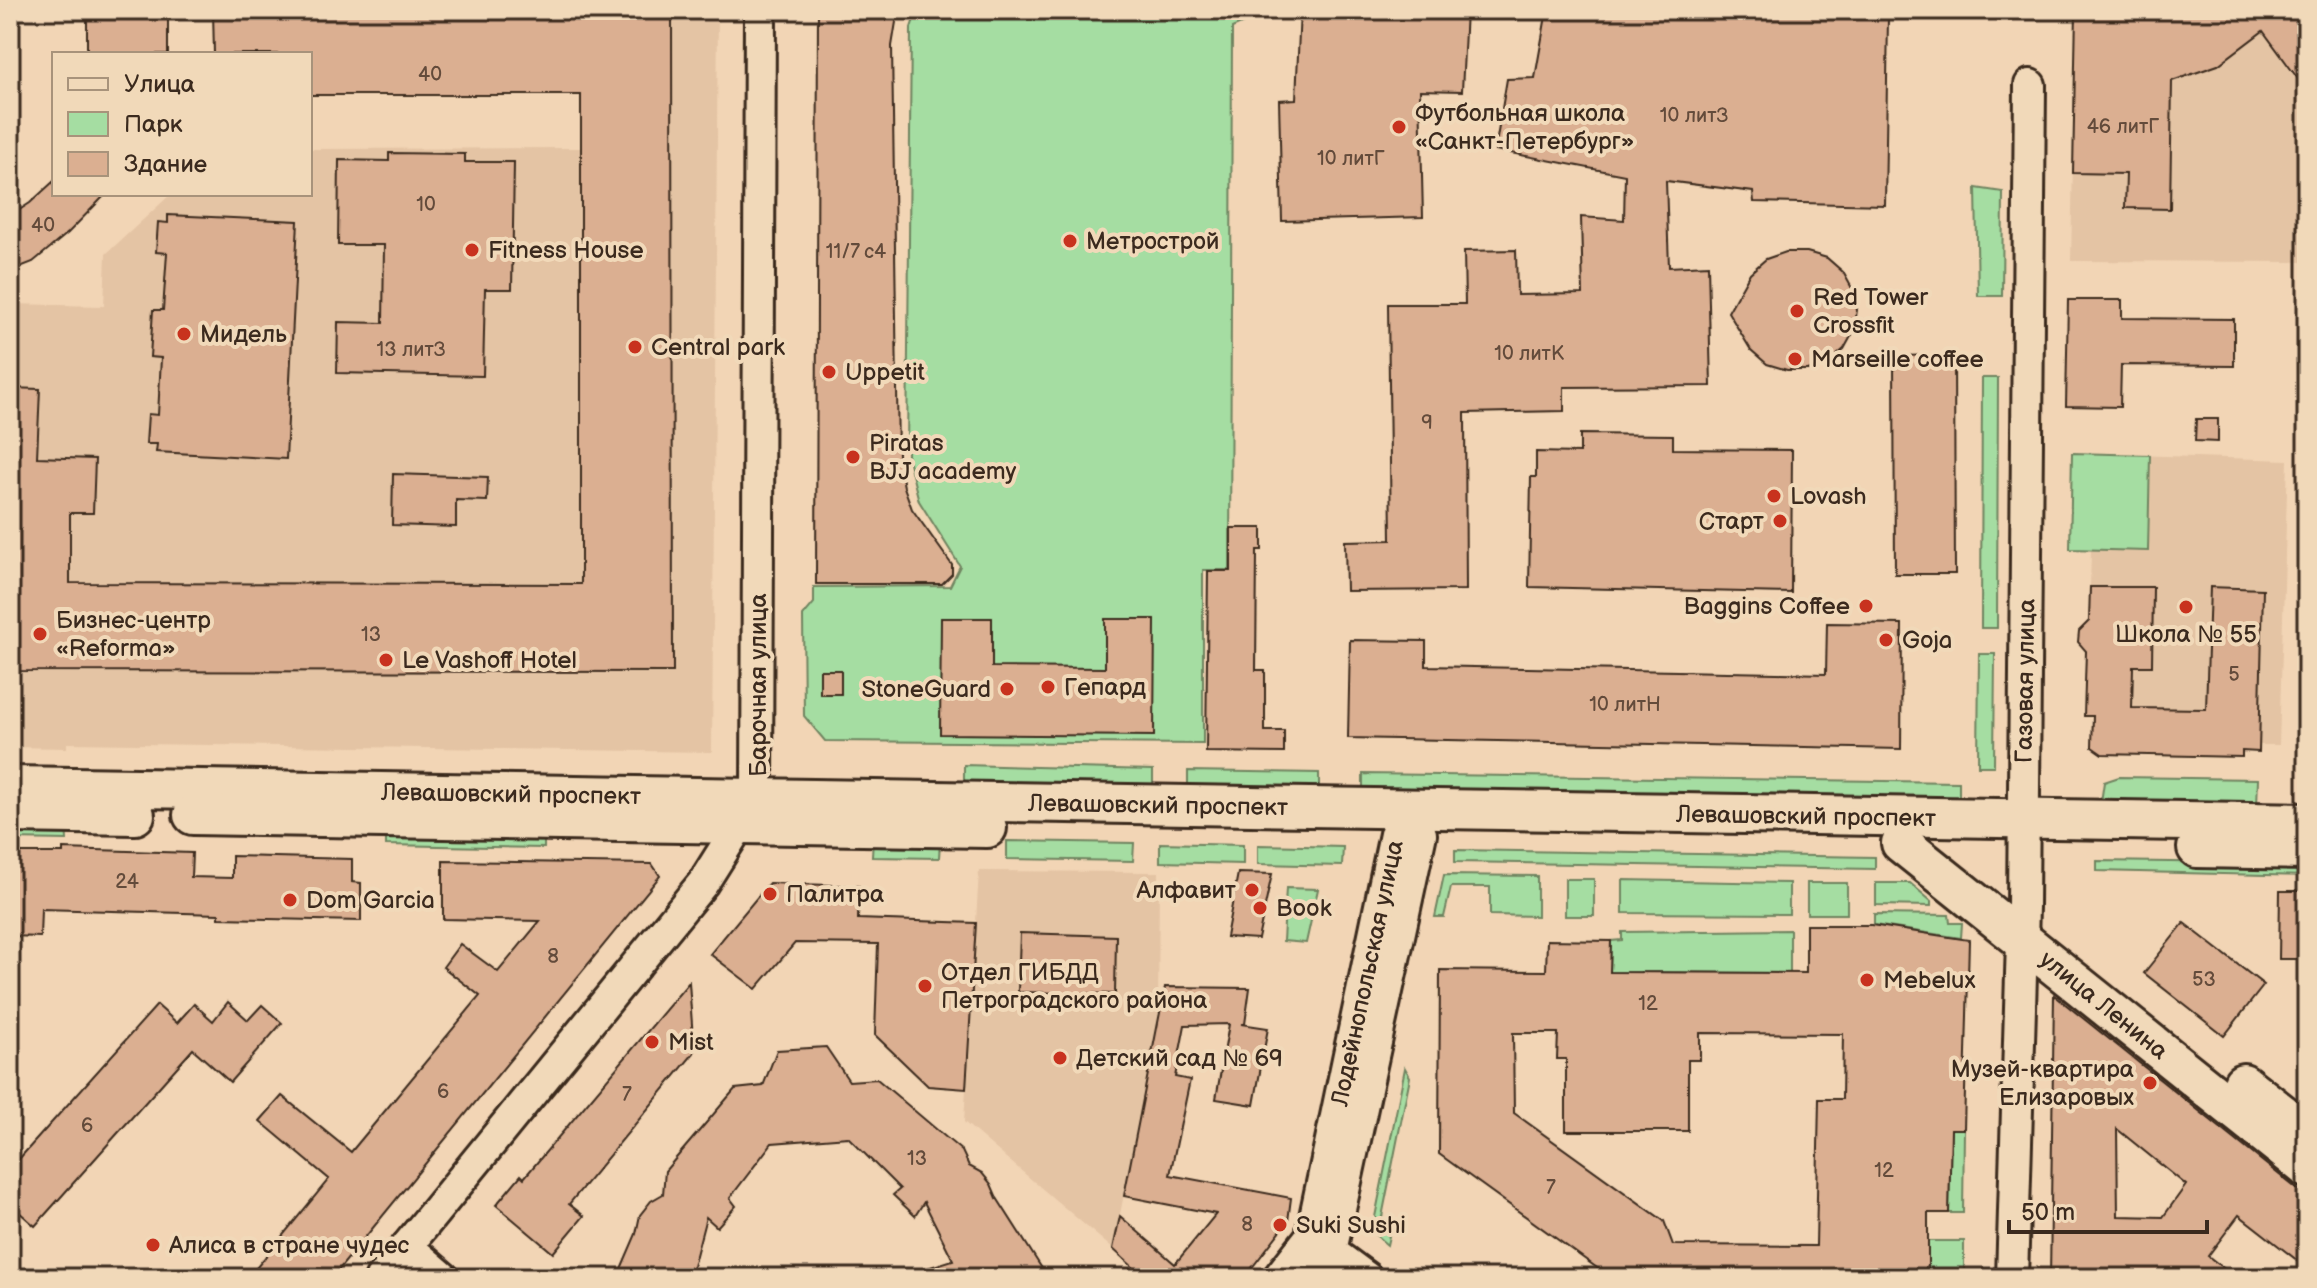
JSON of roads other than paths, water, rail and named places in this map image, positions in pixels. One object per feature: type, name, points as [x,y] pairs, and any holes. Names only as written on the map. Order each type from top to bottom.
[{"type":"street","name":"Барочная улица","points":[[749,811],[760,10]]},
{"type":"street","name":"Газовая улица","points":[[2012,1278],[2022,923],[2030,85]]},
{"type":"street","name":"Левашовский проспект","points":[[10,786],[749,811],[1409,826],[2023,832],[2307,850]]},
{"type":"street","name":"Левашовский проспект","points":[[10,813],[749,811]]},
{"type":"street","points":[[381,1278],[703,883],[749,811]]},
{"type":"street","name":"Левашовский проспект","points":[[1941,843],[2023,832],[2307,823]]},
{"type":"street","name":"Лодейнопольская улица","points":[[1310,1278],[1321,1244],[1409,826]]},
{"type":"street","name":"улица Ленина","points":[[1904,830],[1941,843],[2022,923],[2307,1168]]},
{"type":"street","name":"улица Ленина","points":[[1904,830],[2022,923],[2307,1133]]},
{"type":"street","points":[[1321,1244],[1367,1278]]},
{"type":"street","name":"Лодейнопольская улица","points":[[1278,1278],[1321,1244]]},
{"type":"street","points":[[407,1246],[444,1278]]},
{"type":"place","name":"Футбольная школа «Санкт-Петербург»","points":[[1399,127]]},
{"type":"place","name":"Метрострой","points":[[1070,241]]},
{"type":"place","name":"Fitness House","points":[[472,250]]},
{"type":"place","name":"Red Tower Crossfit","points":[[1797,311]]},
{"type":"place","name":"Мидель","points":[[184,334]]},
{"type":"place","name":"Central park","points":[[635,347]]},
{"type":"place","name":"Marseille coffee","points":[[1795,359]]},
{"type":"place","name":"Uppetit","points":[[829,372]]},
{"type":"place","name":"Piratas BJJ academy","points":[[853,457]]},
{"type":"place","name":"Lovash","points":[[1774,496]]},
{"type":"place","name":"Старт","points":[[1780,521]]},
{"type":"place","name":"Baggins Coffee","points":[[1866,606]]},
{"type":"place","name":"Школа № 55","points":[[2186,607]]},
{"type":"place","name":"Бизнес-центр «Reforma»","points":[[40,634]]},
{"type":"place","name":"Goja","points":[[1886,640]]},
{"type":"place","name":"Le Vashoff Hotel","points":[[386,660]]},
{"type":"place","name":"Гепард","points":[[1048,687]]},
{"type":"place","name":"StoneGuard","points":[[1007,689]]},
{"type":"place","name":"Алфавит","points":[[1252,890]]},
{"type":"place","name":"Палитра","points":[[770,894]]},
{"type":"place","name":"Dom Garcia","points":[[290,900]]},
{"type":"place","name":"Book","points":[[1260,908]]},
{"type":"place","name":"Mebelux","points":[[1867,980]]},
{"type":"place","name":"Отдел ГИБДД Петроградского района","points":[[925,986]]},
{"type":"place","name":"Mist","points":[[652,1042]]},
{"type":"place","name":"Детский сад № 69","points":[[1060,1058]]},
{"type":"place","name":"Музей-квартира Елизаровых","points":[[2150,1083]]},
{"type":"place","name":"Suki Sushi","points":[[1280,1225]]},
{"type":"place","name":"Алиса в стране чудес","points":[[153,1245]]}]
